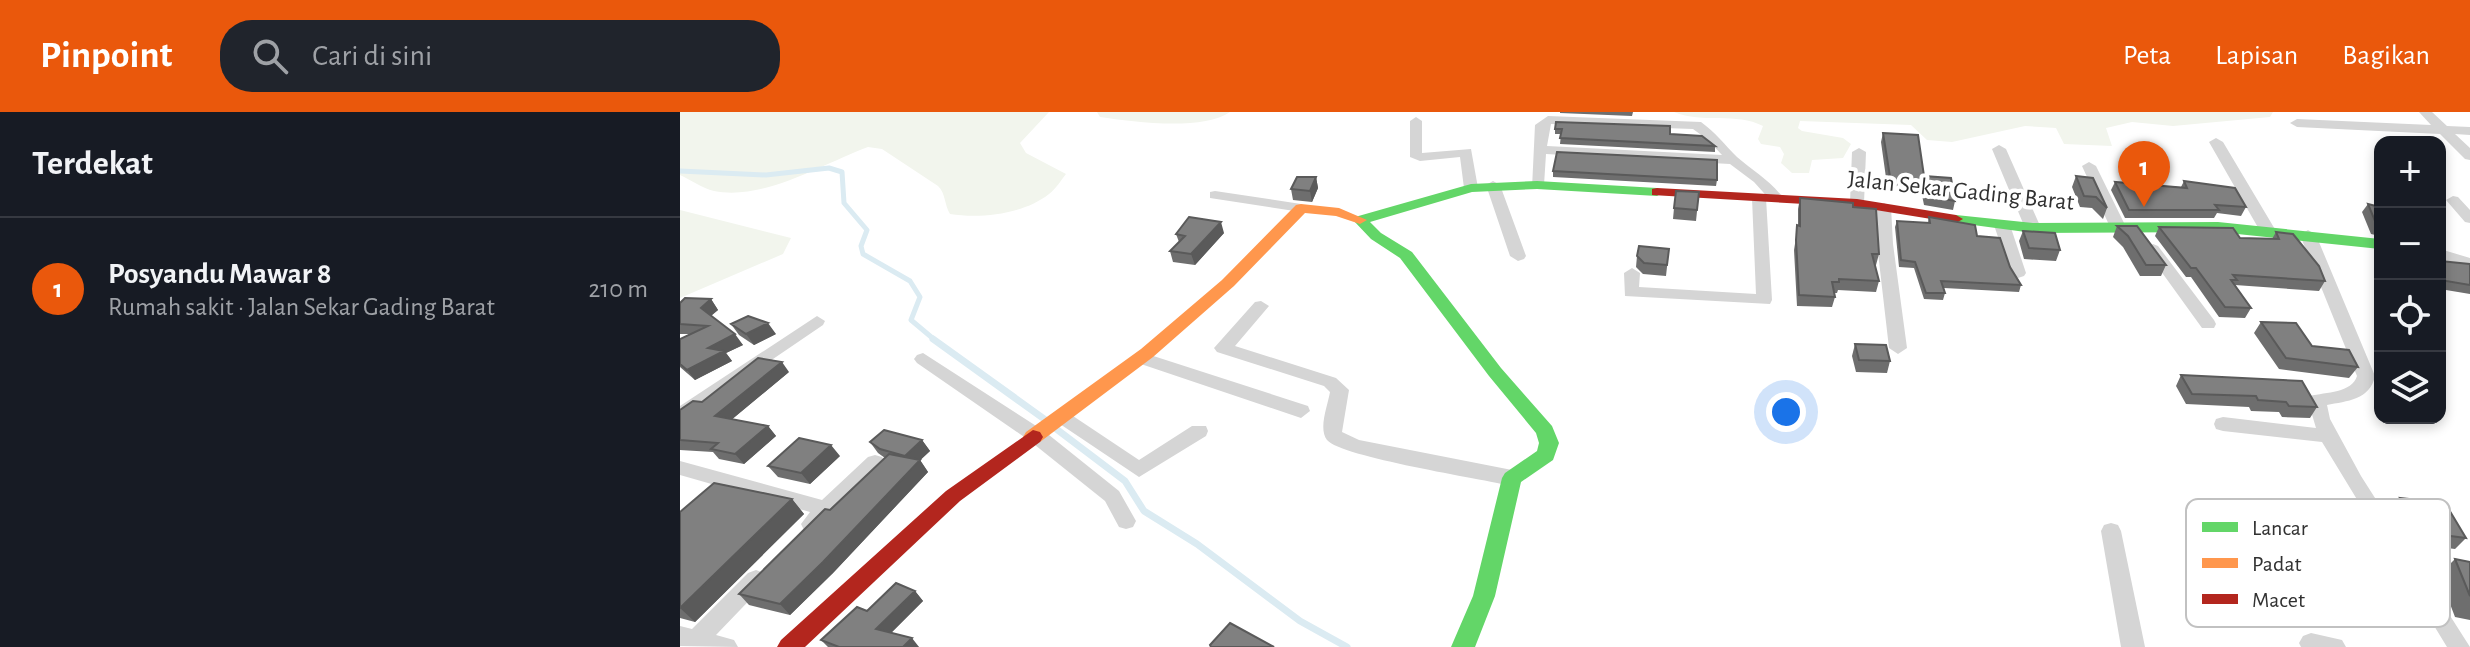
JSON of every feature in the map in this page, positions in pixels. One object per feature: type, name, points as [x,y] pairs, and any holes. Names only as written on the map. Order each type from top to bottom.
[{"type":"street","points":[[2425,112],[2470,156]]},
{"type":"street","points":[[1537,185],[1542,125],[1548,120],[1691,123],[1713,137],[1733,160],[1759,179],[1768,198],[1764,300],[1631,292],[1632,273]]},
{"type":"street","points":[[1416,121],[1416,155],[1466,152],[1471,188]]},
{"type":"street","points":[[2297,123],[2470,131]]},
{"type":"street","points":[[2216,142],[2268,231]]},
{"type":"street","points":[[1999,149],[2033,228]]},
{"type":"street","points":[[1540,150],[1733,160]]},
{"type":"street","points":[[1857,203],[1859,152]]},
{"type":"street","points":[[2089,166],[2118,227]]},
{"type":"street","points":[[1493,185],[1518,256]]},
{"type":"street","name":"Jalan Sekar Gading Barat","points":[[1360,220],[1471,188],[1537,185],[1857,203],[2033,228],[2268,231],[2374,243]]},
{"type":"street","points":[[1215,195],[1339,212],[1360,220],[1365,227],[1406,255],[1495,372],[1545,431],[1549,443],[1546,455],[1512,478],[1484,596],[1463,647]]},
{"type":"street","points":[[2453,200],[2470,219]]},
{"type":"street","points":[[1884,207],[1885,244],[1898,348]]},
{"type":"street","points":[[789,647],[953,496],[1141,358],[1228,283],[1301,208]]},
{"type":"street","points":[[2002,225],[2018,273]]},
{"type":"street","points":[[2137,227],[2208,324]]},
{"type":"street","points":[[2308,235],[2366,376],[2361,390],[2317,401],[2318,415],[2367,499]]},
{"type":"street","points":[[2446,256],[2470,263]]},
{"type":"street","points":[[1261,306],[1223,348],[1330,382],[1340,390],[1332,431],[1335,437],[1355,446],[1512,478]]},
{"type":"street","points":[[680,415],[817,321]]},
{"type":"street","points":[[1141,358],[1301,411]]},
{"type":"street","points":[[923,359],[1037,436],[1112,496],[1126,521]]},
{"type":"street","points":[[1061,419],[1139,470],[1199,431]]},
{"type":"street","points":[[2223,424],[2328,436]]},
{"type":"street","points":[[794,542],[875,462]]},
{"type":"street","points":[[680,468],[826,509]]},
{"type":"street","points":[[2111,531],[2133,647]]},
{"type":"street","points":[[688,638],[772,563]]},
{"type":"street","points":[[2447,627],[2459,647]]},
{"type":"street","points":[[688,638],[726,647]]},
{"type":"shaded area","points":[[680,112],[1049,112],[1020,143],[1026,153],[1066,174],[1052,192],[1039,201],[1015,210],[975,216],[950,214],[938,186],[882,149],[868,147],[773,186],[733,193],[714,191],[680,175]]},
{"type":"shaded area","points":[[1097,112],[1230,112],[1203,122],[1168,124],[1100,117]]},
{"type":"shaded area","points":[[1674,112],[2273,112],[2270,117],[2173,126],[2132,122],[2106,128],[2112,146],[2064,144],[2056,128],[2025,126],[1952,142],[1927,140],[1911,125],[1800,121],[1798,128],[1802,131],[1843,138],[1851,144],[1843,158],[1812,160],[1809,173],[1792,173],[1781,163],[1784,154],[1780,147],[1761,144],[1758,139],[1763,126],[1742,120]]},
{"type":"shaded area","points":[[680,210],[791,238],[783,254],[680,298]]},
{"type":"building","points":[[1556,122],[1670,126],[1670,134],[1702,136],[1715,146],[1560,138],[1562,129],[1555,129]]},
{"type":"building","points":[[1883,133],[1918,135],[1924,176],[1951,178],[1955,201],[1927,196],[1925,186],[1891,183]]},
{"type":"building","points":[[1557,152],[1717,160],[1717,180],[1553,171]]},
{"type":"building","points":[[2076,176],[2093,178],[2107,208],[2096,197],[2084,196]]},
{"type":"building","points":[[1297,177],[1316,177],[1310,191],[1291,189]]},
{"type":"building","points":[[2184,181],[2235,188],[2246,207],[2215,205],[2219,210],[2129,210],[2115,182],[2187,188]]},
{"type":"building","points":[[1676,191],[1699,192],[1697,210],[1674,208]]},
{"type":"building","points":[[1800,198],[1853,203],[1853,207],[1876,209],[1879,254],[1872,254],[1879,281],[1839,279],[1839,282],[1832,282],[1835,297],[1799,295],[1796,240],[1797,225],[1800,226]]},
{"type":"building","points":[[1189,217],[1221,222],[1191,254],[1170,251],[1185,236],[1176,234]]},
{"type":"building","points":[[1929,217],[1975,225],[1977,236],[2000,238],[2010,267],[2021,285],[1941,281],[1945,293],[1926,293],[1915,262],[1901,260],[1897,221],[1930,223]]},
{"type":"building","points":[[2117,226],[2137,226],[2166,265],[2146,265],[2128,236]]},
{"type":"building","points":[[2159,227],[2233,228],[2240,238],[2279,239],[2276,232],[2293,234],[2319,266],[2325,281],[2233,275],[2237,280],[2231,280],[2251,308],[2225,307],[2196,268],[2191,268]]},
{"type":"building","points":[[2023,231],[2055,233],[2060,250],[2029,248]]},
{"type":"building","points":[[1639,246],[1669,249],[1667,265],[1644,263],[1637,256]]},
{"type":"building","points":[[2446,262],[2470,264],[2470,285],[2446,281]]},
{"type":"building","points":[[685,298],[711,299],[701,308],[735,334],[708,348],[724,351],[687,370],[680,364],[680,339],[708,326],[680,324],[680,303]]},
{"type":"building","points":[[748,316],[768,323],[746,334],[731,324]]},
{"type":"building","points":[[2261,322],[2296,323],[2312,346],[2349,350],[2358,367],[2286,358]]},
{"type":"building","points":[[1855,344],[1886,345],[1890,361],[1859,360]]},
{"type":"building","points":[[758,358],[782,362],[715,416],[768,426],[735,454],[711,449],[718,443],[680,440],[680,410],[693,401],[702,402]]},
{"type":"building","points":[[2181,375],[2302,381],[2317,407],[2289,406],[2286,402],[2258,400],[2256,396],[2192,394]]},
{"type":"building","points":[[884,430],[922,440],[905,456],[880,449],[870,442]]},
{"type":"building","points":[[799,438],[831,445],[801,473],[768,466]]},
{"type":"building","points":[[889,454],[920,460],[780,604],[739,594],[825,509],[830,510]]},
{"type":"building","points":[[714,483],[792,499],[680,608],[680,512]]},
{"type":"building","points":[[2450,511],[2466,538],[2450,536]]},
{"type":"building","points":[[2455,559],[2470,562],[2470,596]]},
{"type":"building","points":[[896,583],[915,591],[876,629],[912,638],[903,647],[839,647],[821,640],[857,607],[867,611]]},
{"type":"building","points":[[1230,623],[1274,647],[1211,647]]},
{"type":"waterway","points":[[680,171],[766,175],[829,168],[842,172],[844,203],[867,230],[861,246],[863,254],[910,281],[920,297],[911,320],[936,341]]},
{"type":"waterway","points":[[933,339],[1047,421]]},
{"type":"waterway","points":[[1055,428],[1125,481],[1144,511],[1197,544],[1300,621],[1347,647]]},
{"type":"traffic: fast","points":[[1463,647],[1484,596],[1512,478],[1546,455],[1549,443],[1545,431],[1495,372],[1406,255],[1376,236],[1360,220],[1471,188],[1537,185],[1657,192]]},
{"type":"traffic: fast","points":[[1956,219],[2033,228],[2218,227],[2374,243]]},
{"type":"traffic: slow","points":[[1033,437],[1147,353],[1228,283],[1301,208],[1339,212],[1360,220]]},
{"type":"traffic: jam","points":[[1657,192],[1857,203],[1956,219]]},
{"type":"traffic: jam","points":[[789,647],[953,496],[1033,437]]},
{"type":"place","name":"Posyandu Mawar 8","points":[[2144,207]]}]
